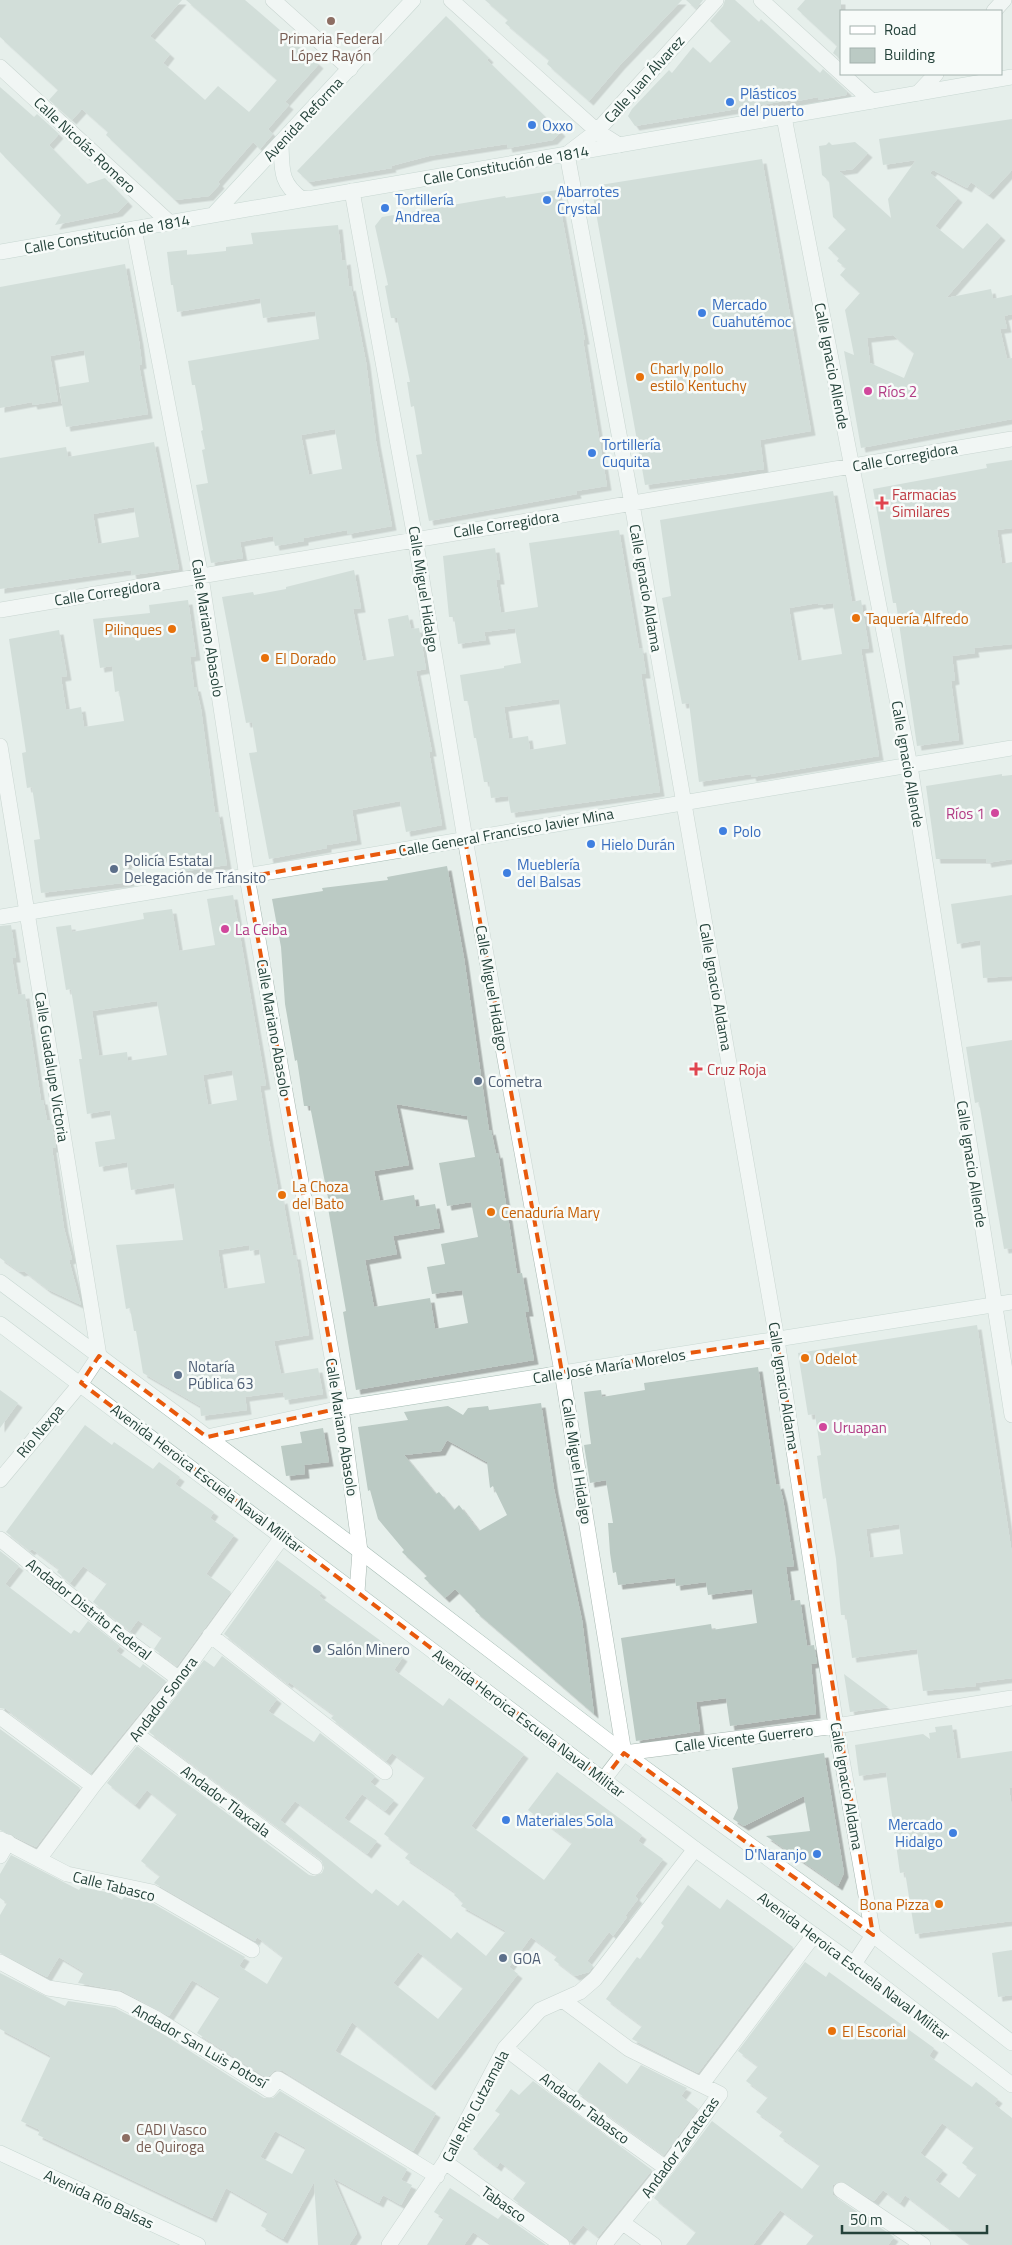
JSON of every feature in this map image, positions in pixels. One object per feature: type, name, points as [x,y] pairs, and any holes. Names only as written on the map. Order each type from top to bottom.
[{"type":"street","points":[[273,0],[350,69]]},
{"type":"street","name":"Avenida Reforma","points":[[214,216],[413,0]]},
{"type":"street","points":[[451,0],[597,130],[618,145]]},
{"type":"street","name":"Calle Juan Álvarez","points":[[567,154],[597,130],[716,0]]},
{"type":"street","points":[[761,0],[840,72]]},
{"type":"street","points":[[995,10],[1004,0]]},
{"type":"street","name":"Calle Nicolás Romero","points":[[0,67],[170,223]]},
{"type":"street","points":[[843,75],[872,101]]},
{"type":"street","points":[[918,93],[935,75]]},
{"type":"street","name":"Calle Constitución de 1814","points":[[0,252],[1012,77]]},
{"type":"street","name":"Calle Ignacio Allende","points":[[784,117],[910,766],[1012,1415]]},
{"type":"street","points":[[281,144],[284,180],[291,191],[302,199],[323,196]]},
{"type":"street","name":"Calle Ignacio Aldama","points":[[567,154],[632,504],[777,1340],[836,1726],[873,1935]]},
{"type":"street","name":"Calle Miguel Hidalgo","points":[[352,191],[415,538],[465,839],[562,1372],[624,1753]]},
{"type":"street","name":"Calle Mariano Abasolo","points":[[134,229],[201,578],[247,877],[341,1408],[360,1551],[357,1592]]},
{"type":"street","name":"Calle Corregidora","points":[[0,610],[201,578],[415,538],[632,504],[1012,439]]},
{"type":"street","name":"Calle Guadalupe Victoria","points":[[0,746],[100,1356]]},
{"type":"street","name":"Calle General Francisco Javier Mina","points":[[0,917],[1012,748]]},
{"type":"street","points":[[0,1282],[360,1551],[624,1753],[873,1935],[1012,2043]]},
{"type":"street","name":"Calle José María Morelos","points":[[207,1437],[341,1408],[1012,1302]]},
{"type":"street","name":"Avenida Heroica Escuela Naval Militar","points":[[0,1324],[81,1383],[695,1849],[854,1964],[1012,2085]]},
{"type":"street","points":[[81,1383],[100,1356]]},
{"type":"street","name":"Río Nexpa","points":[[0,1480],[81,1383]]},
{"type":"street","name":"Andador Sonora","points":[[39,1859],[93,1786],[179,1678],[283,1536]]},
{"type":"street","name":"Andador Distrito Federal","points":[[0,1539],[116,1632],[179,1678]]},
{"type":"street","points":[[210,1636],[386,1772]]},
{"type":"street","name":"Calle Vicente Guerrero","points":[[624,1753],[836,1726],[1012,1698]]},
{"type":"street","points":[[0,1717],[93,1786]]},
{"type":"street","name":"Andador Tlaxcala","points":[[136,1734],[315,1867]]},
{"type":"street","points":[[604,1779],[624,1753]]},
{"type":"street","points":[[0,1856],[4,1841]]},
{"type":"street","name":"Calle Tabasco","points":[[4,1841],[67,1874],[152,1892],[252,1950]]},
{"type":"street","name":"Calle Río Cutzamala","points":[[389,2245],[437,2176],[505,2048],[540,2010],[564,2001],[580,1992],[606,1966],[695,1849]]},
{"type":"street","name":"Andador Zacatecas","points":[[604,2245],[666,2168],[720,2094],[702,2084],[814,1935]]},
{"type":"street","points":[[854,1964],[873,1935]]},
{"type":"street","name":"Andador San Luis Potosí","points":[[0,1962],[48,1988],[118,1999],[157,2019],[269,2090],[278,2079],[437,2176]]},
{"type":"street","points":[[564,2001],[629,2049],[702,2084]]},
{"type":"street","name":"Andador Tabasco","points":[[505,2048],[599,2120],[666,2168]]},
{"type":"street","name":"Avenida Río Balsas","points":[[0,2153],[198,2245]]},
{"type":"street","name":"Tabasco","points":[[445,2162],[562,2245]]},
{"type":"street","points":[[841,2190],[922,2245]]},
{"type":"street","points":[[623,2223],[654,2245]]},
{"type":"highlighted area","points":[[465,839],[562,1372],[777,1340],[873,1935],[624,1753],[604,1779],[81,1383],[99,1356],[207,1437],[341,1408],[247,877]]},
{"type":"building","points":[[0,0],[182,0],[150,36],[170,54],[163,63],[205,100],[218,86],[249,112],[277,80],[186,0],[245,0],[319,64],[285,102],[289,105],[268,129],[273,134],[260,149],[253,142],[218,182],[220,184],[209,196],[175,200],[106,135],[108,132],[82,109],[72,120],[49,100],[58,90],[0,37]]},
{"type":"building","points":[[485,0],[682,0],[620,65],[589,101],[547,64],[549,60],[505,23],[508,20]]},
{"type":"building","points":[[686,0],[703,0],[696,9]]},
{"type":"building","points":[[725,0],[735,0],[759,22],[761,19],[820,73],[823,69],[847,91],[846,95],[818,100],[818,97],[792,102],[791,100],[635,126],[628,116],[632,109],[669,70],[672,73],[693,47],[710,63],[731,41],[710,21],[723,6]]},
{"type":"building","points":[[805,0],[841,0],[840,59],[833,53],[837,46],[797,9]]},
{"type":"building","points":[[446,16],[489,58],[487,60],[561,132],[553,140],[508,148],[507,144],[429,156],[391,166],[392,168],[309,182],[297,171]]},
{"type":"building","points":[[0,87],[34,117],[37,114],[59,134],[49,145],[87,184],[105,178],[128,202],[118,212],[55,225],[61,215],[0,152]]},
{"type":"building","points":[[1012,119],[1012,170],[989,195],[971,182],[967,188],[933,170],[930,173],[958,198],[935,226],[963,249],[987,223],[1001,236],[946,298],[991,289],[993,299],[1012,295],[1012,314],[1004,316],[1007,328],[1000,329],[1007,359],[1012,358],[1012,419],[861,448],[844,351],[854,355],[845,310],[860,293],[840,275],[846,268],[837,261],[839,258],[828,248],[846,229],[833,217],[829,181],[822,175],[819,146],[826,145],[829,142],[832,145],[855,142],[868,153],[853,169],[839,171],[891,218],[888,199],[916,160],[883,165],[879,139]],"holes":[[[893,335],[914,353],[904,378],[870,363],[867,338]]]},
{"type":"building","name":"Mercado Cuahutémoc","points":[[762,159],[811,431],[760,440],[764,469],[645,485],[593,196],[600,185]]},
{"type":"building","points":[[557,190],[585,340],[583,340],[607,486],[576,491],[577,494],[429,521],[416,455],[422,454],[414,406],[411,407],[407,382],[410,382],[397,318],[391,318],[385,286],[388,285],[375,226],[382,217],[505,196],[506,198]]},
{"type":"building","points":[[338,225],[342,261],[346,260],[349,287],[351,286],[366,362],[376,441],[392,526],[348,534],[347,530],[304,538],[304,541],[275,546],[273,536],[240,542],[243,558],[211,563],[196,485],[208,483],[202,450],[205,449],[201,431],[203,430],[195,385],[192,385],[188,361],[319,339],[315,311],[263,318],[260,298],[177,312],[167,252],[187,250],[187,255],[226,251],[226,247],[253,244],[251,233]],"holes":[[[335,429],[342,469],[309,475],[301,435]]]},
{"type":"building","points":[[125,264],[139,341],[142,364],[139,365],[148,414],[66,427],[59,387],[89,382],[84,350],[50,356],[58,401],[33,405],[32,402],[0,408],[0,287]]},
{"type":"building","points":[[154,442],[179,569],[132,575],[131,570],[0,589],[0,458],[66,447],[68,457]],"holes":[[[134,507],[139,537],[98,544],[93,514]]]},
{"type":"building","points":[[1012,460],[1012,528],[997,530],[1002,564],[1012,562],[1012,644],[974,648],[975,653],[952,656],[955,680],[951,681],[959,740],[917,746],[896,603],[893,603],[873,489],[987,468],[986,464]]},
{"type":"building","points":[[833,491],[852,602],[861,600],[869,648],[861,649],[879,756],[752,777],[751,774],[699,782],[689,703],[682,704],[662,598],[671,596],[660,520]],"holes":[[[818,603],[819,605],[833,603],[842,654],[798,661],[789,608]]]},
{"type":"building","points":[[619,530],[639,649],[642,648],[646,674],[641,674],[660,792],[511,813],[508,796],[491,798],[489,782],[484,782],[468,701],[464,701],[460,675],[504,668],[504,666],[521,663],[515,628],[484,632],[486,640],[458,644],[454,617],[449,617],[443,556],[495,548],[500,580],[496,580],[501,613],[538,607],[529,543]],"holes":[[[559,699],[566,744],[530,750],[528,736],[509,739],[504,707]]]},
{"type":"building","points":[[354,570],[361,608],[353,609],[363,661],[394,656],[388,619],[408,615],[411,629],[419,628],[426,669],[416,671],[432,752],[429,752],[442,825],[406,832],[400,801],[352,810],[357,840],[269,859],[249,753],[257,752],[252,722],[246,723],[222,597],[253,592],[254,595],[286,589],[286,587]]},
{"type":"building","points":[[188,600],[196,656],[190,657],[194,687],[196,687],[201,709],[215,813],[218,812],[227,865],[180,872],[177,855],[127,863],[130,882],[41,893],[34,840],[40,839],[32,787],[27,788],[22,753],[26,752],[9,639],[59,630],[67,676],[61,677],[66,710],[81,707],[84,727],[124,721],[119,691],[115,692],[112,666],[100,668],[93,619],[150,613],[149,605]]},
{"type":"building","points":[[1002,774],[1002,776],[1012,775],[1012,859],[987,863],[986,859],[936,859],[926,786]]},
{"type":"building","points":[[447,866],[464,958],[489,1131],[491,1130],[496,1154],[498,1153],[517,1274],[522,1273],[529,1312],[525,1312],[534,1360],[356,1390],[343,1312],[346,1311],[328,1208],[330,1208],[310,1106],[304,1106],[297,1060],[295,1061],[285,1004],[281,947],[272,899],[323,891],[322,888],[388,880],[387,877]],"holes":[[[396,1104],[467,1116],[475,1157],[439,1163],[447,1206],[471,1202],[478,1237],[441,1244],[445,1264],[427,1267],[432,1294],[462,1290],[468,1323],[435,1329],[430,1298],[374,1307],[365,1260],[397,1254],[393,1236],[440,1228],[435,1204],[416,1207],[414,1195],[380,1201],[374,1171],[409,1165]]]},
{"type":"building","points":[[233,895],[266,1085],[260,1086],[269,1141],[280,1200],[283,1199],[293,1255],[296,1255],[309,1335],[274,1341],[281,1374],[318,1368],[323,1394],[285,1400],[283,1392],[245,1397],[247,1410],[201,1416],[200,1406],[143,1373],[130,1308],[126,1309],[116,1245],[183,1240],[174,1183],[131,1190],[127,1162],[99,1167],[95,1142],[115,1139],[110,1110],[87,1114],[79,1059],[82,1059],[71,989],[66,990],[56,927],[71,925],[72,932],[144,919],[143,913],[172,909],[179,951],[215,945],[207,899]],"holes":[[[157,1001],[167,1055],[128,1061],[127,1052],[99,1056],[92,1011]],[[232,1070],[237,1100],[208,1105],[203,1075]],[[249,1245],[250,1251],[259,1249],[265,1283],[224,1289],[218,1250]]]},
{"type":"building","points":[[1012,895],[1012,976],[983,978],[980,940],[957,944],[951,904]]},
{"type":"building","points":[[11,925],[16,958],[12,958],[18,995],[25,994],[41,1100],[43,1100],[47,1120],[51,1120],[56,1148],[52,1148],[64,1228],[72,1259],[69,1260],[81,1305],[47,1289],[24,1271],[20,1272],[0,1258],[0,926]]},
{"type":"building","points":[[1012,1040],[1012,1248],[1004,1249],[979,1102],[975,1103],[966,1047]]},
{"type":"building","points":[[977,1325],[1012,1554],[1012,1678],[975,1683],[976,1686],[923,1691],[917,1649],[852,1658],[846,1615],[841,1615],[836,1559],[826,1498],[823,1499],[817,1456],[821,1455],[815,1414],[808,1415],[798,1353]],"holes":[[[899,1524],[903,1554],[870,1558],[866,1529]]]},
{"type":"building","points":[[758,1367],[776,1485],[779,1484],[783,1499],[794,1566],[786,1567],[791,1601],[800,1600],[807,1646],[814,1645],[817,1663],[811,1664],[816,1714],[730,1726],[726,1698],[696,1702],[700,1731],[636,1741],[621,1638],[711,1624],[712,1630],[757,1623],[752,1589],[708,1595],[706,1582],[676,1586],[675,1578],[618,1585],[616,1572],[613,1573],[610,1553],[608,1523],[613,1523],[606,1480],[590,1483],[584,1445],[591,1444],[584,1392],[601,1390],[602,1397],[645,1390],[644,1383]]},
{"type":"building","points":[[0,1390],[18,1403],[0,1428]]},
{"type":"building","points":[[541,1403],[554,1489],[582,1620],[594,1714],[475,1611],[455,1589],[445,1598],[424,1578],[427,1576],[402,1552],[404,1550],[378,1519],[370,1490],[368,1491],[358,1427],[408,1420],[404,1412],[448,1406],[463,1415],[468,1408],[488,1406],[489,1410]],"holes":[[[447,1440],[487,1462],[490,1488],[493,1486],[507,1515],[479,1531],[459,1505],[454,1510],[439,1492],[436,1494],[404,1455],[441,1451]]]},
{"type":"building","points":[[85,1425],[112,1445],[114,1442],[153,1469],[159,1462],[180,1477],[175,1484],[214,1512],[210,1518],[234,1535],[206,1574],[231,1592],[177,1666],[154,1649],[162,1637],[138,1620],[130,1631],[93,1602],[107,1583],[83,1566],[70,1583],[57,1572],[59,1569],[32,1549],[30,1551],[6,1532]]},
{"type":"building","points":[[323,1428],[329,1462],[304,1465],[305,1474],[286,1476],[281,1446],[302,1443],[300,1432]]},
{"type":"building","points":[[0,1551],[19,1566],[5,1584],[71,1634],[74,1630],[79,1633],[88,1621],[120,1646],[116,1651],[140,1668],[143,1664],[166,1681],[91,1773],[6,1709],[0,1708]]},
{"type":"building","points":[[277,1560],[322,1593],[319,1596],[403,1657],[394,1670],[443,1706],[449,1698],[524,1754],[471,1826],[544,1880],[572,1843],[528,1810],[557,1772],[642,1835],[638,1841],[663,1859],[635,1896],[638,1899],[613,1936],[609,1932],[587,1961],[593,1966],[589,1972],[575,1976],[554,1960],[557,1956],[531,1937],[509,1967],[518,1974],[431,2086],[352,2022],[335,2051],[436,2113],[413,2151],[283,2071],[275,2070],[267,2078],[197,2033],[220,1997],[192,1980],[169,2016],[122,1991],[78,1983],[84,1972],[59,1957],[47,1977],[0,1953],[0,1915],[7,1903],[0,1898],[0,1874],[11,1855],[79,1890],[81,1887],[111,1893],[122,1900],[125,1896],[149,1901],[245,1957],[239,1966],[267,1984],[283,1957],[257,1937],[255,1941],[154,1883],[160,1876],[141,1861],[177,1814],[147,1790],[135,1805],[107,1783],[137,1746],[309,1875],[314,1876],[322,1873],[324,1868],[321,1859],[149,1732],[204,1660],[214,1667],[222,1656],[277,1699],[268,1711],[314,1742],[320,1733],[375,1776],[370,1782],[394,1800],[385,1811],[362,1794],[344,1818],[377,1841],[367,1854],[295,1801],[280,1820],[372,1894],[376,1889],[398,1906],[403,1900],[451,1939],[457,1932],[486,1956],[506,1931],[461,1906],[463,1903],[454,1895],[456,1893],[405,1858],[409,1853],[384,1834],[425,1777],[392,1753],[386,1761],[331,1718],[334,1715],[289,1682],[288,1684],[224,1634]],"holes":[[[418,1952],[463,1988],[438,2019],[393,1983]]]},
{"type":"building","points":[[844,1674],[888,1707],[850,1712]]},
{"type":"building","points":[[952,1725],[957,1759],[1012,1751],[1012,1788],[1009,1788],[1012,1808],[1012,1921],[915,1934],[905,1872],[900,1873],[886,1772],[859,1776],[855,1745],[923,1734],[930,1739],[929,1733],[936,1732],[935,1727]]},
{"type":"building","points":[[0,1729],[80,1788],[36,1847],[0,1830]]},
{"type":"building","points":[[824,1753],[844,1873],[838,1886],[766,1836],[810,1831],[804,1796],[744,1826],[733,1819],[738,1808],[732,1768]]},
{"type":"building","points":[[688,1885],[720,1909],[727,1899],[793,1947],[698,2073],[632,2039],[642,2026],[606,1999],[637,1957],[640,1959],[664,1926],[661,1923]]},
{"type":"building","points":[[1012,1950],[1012,1995],[998,1997],[992,1953]]},
{"type":"building","points":[[805,1962],[826,1977],[829,1972],[934,2048],[929,2056],[972,2087],[976,2082],[998,2099],[994,2104],[1012,2118],[1012,2245],[971,2245],[905,2195],[900,2203],[883,2190],[874,2201],[841,2181],[833,2185],[833,2195],[894,2237],[888,2245],[806,2245],[814,2235],[780,2210],[753,2245],[686,2245],[696,2232],[654,2198],[712,2121],[802,2189],[820,2165],[779,2136],[783,2131],[756,2112],[768,2097],[746,2081],[758,2066],[738,2051]],"holes":[[[942,2123],[974,2147],[962,2163],[977,2174],[959,2198],[935,2180],[943,2170],[920,2153]]]},
{"type":"building","points":[[0,1973],[65,2006],[68,2001],[115,2008],[152,2027],[264,2098],[273,2098],[280,2091],[407,2169],[401,2180],[412,2185],[401,2205],[383,2195],[379,2203],[333,2178],[357,2233],[349,2245],[318,2245],[314,2182],[283,2239],[261,2226],[268,2212],[226,2188],[212,2218],[38,2135],[40,2130],[21,2121],[51,2056],[0,2029]],"holes":[[[275,2131],[306,2148],[292,2174],[260,2157]]]},
{"type":"building","points":[[599,2062],[627,2084],[641,2065],[687,2088],[681,2096],[698,2109],[664,2155],[577,2092]]},
{"type":"building","points":[[533,2081],[652,2170],[598,2237],[583,2225],[570,2241],[513,2199],[526,2182],[500,2162],[497,2167],[473,2149],[500,2114],[495,2111],[511,2089],[519,2095]]},
{"type":"building","points":[[450,2188],[498,2219],[502,2214],[546,2245],[492,2245],[473,2232],[464,2245],[427,2245],[444,2218],[434,2212]]},
{"type":"place","name":"Primaria Federal López Rayón","points":[[331,21]]},
{"type":"place","name":"Plásticos del puerto","points":[[730,102]]},
{"type":"place","name":"Oxxo","points":[[532,125]]},
{"type":"place","name":"Abarrotes Crystal","points":[[547,200]]},
{"type":"place","name":"Tortillería Andrea","points":[[385,208]]},
{"type":"place","name":"Mercado Cuahutémoc","points":[[702,313]]},
{"type":"place","name":"Charly pollo estilo Kentuchy","points":[[640,377]]},
{"type":"place","name":"Ríos 2","points":[[868,391]]},
{"type":"place","name":"Tortillería Cuquita","points":[[592,453]]},
{"type":"place","name":"Farmacias Similares","points":[[882,503]]},
{"type":"place","name":"Taquería Alfredo","points":[[856,618]]},
{"type":"place","name":"Pilinques","points":[[172,629]]},
{"type":"place","name":"El Dorado","points":[[265,658]]},
{"type":"place","name":"Ríos 1","points":[[995,813]]},
{"type":"place","name":"Polo","points":[[723,831]]},
{"type":"place","name":"Hielo Durán","points":[[591,844]]},
{"type":"place","name":"Policía Estatal Delegación de Tránsito","points":[[114,869]]},
{"type":"place","name":"Mueblería del Balsas","points":[[507,873]]},
{"type":"place","name":"La Ceiba","points":[[225,929]]},
{"type":"place","name":"Cruz Roja","points":[[696,1069]]},
{"type":"place","name":"Cometra","points":[[478,1081]]},
{"type":"place","name":"La Choza del Bato","points":[[282,1195]]},
{"type":"place","name":"Cenaduría Mary","points":[[491,1212]]},
{"type":"place","name":"Odelot","points":[[805,1358]]},
{"type":"place","name":"Notaría Pública 63","points":[[178,1375]]},
{"type":"place","name":"Uruapan","points":[[823,1427]]},
{"type":"place","name":"Salón Minero","points":[[317,1649]]},
{"type":"place","name":"Materiales Sola","points":[[506,1820]]},
{"type":"place","name":"Mercado Hidalgo","points":[[953,1833]]},
{"type":"place","name":"D'Naranjo","points":[[817,1854]]},
{"type":"place","name":"Bona Pizza","points":[[939,1904]]},
{"type":"place","name":"GOA","points":[[503,1958]]},
{"type":"place","name":"El Escorial","points":[[832,2031]]},
{"type":"place","name":"CADI Vasco de Quiroga","points":[[126,2138]]}]
